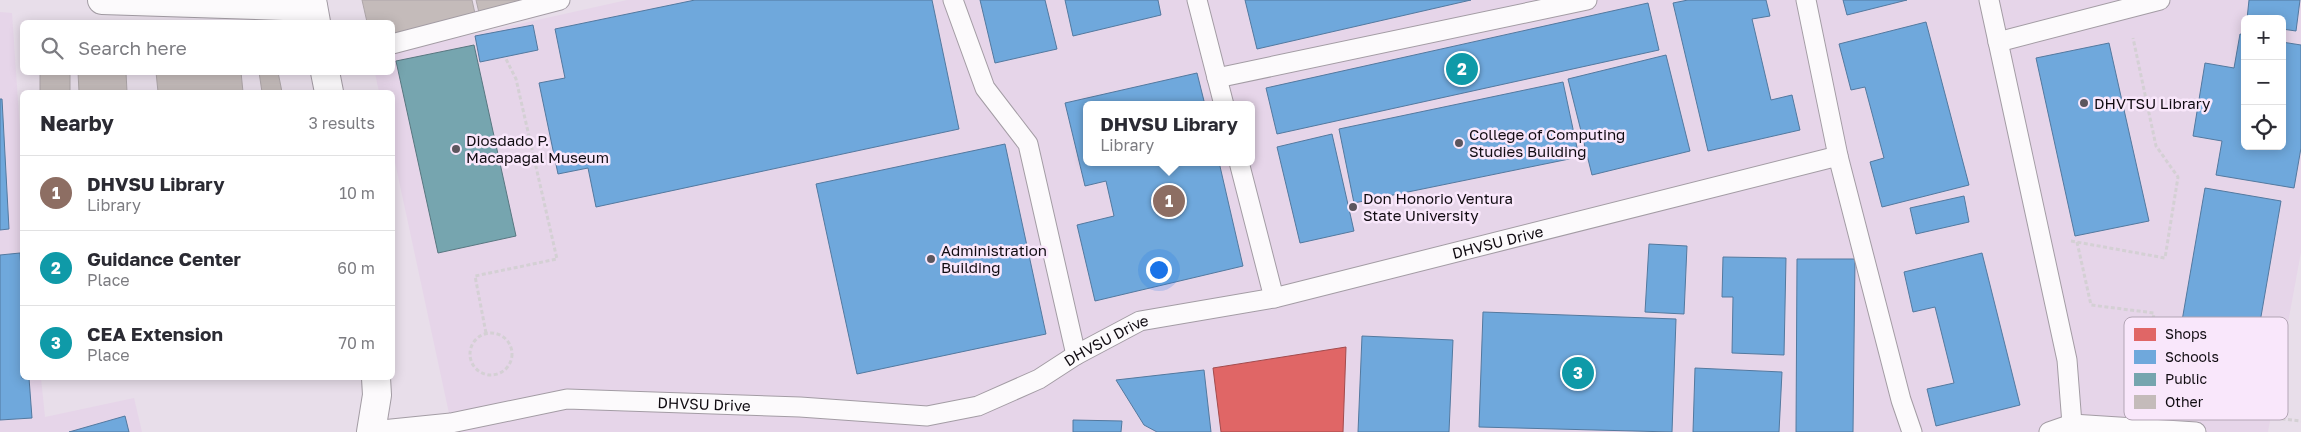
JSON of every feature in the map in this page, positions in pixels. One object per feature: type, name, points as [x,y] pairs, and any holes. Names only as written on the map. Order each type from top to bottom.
[{"type":"street","points":[[102,0],[313,10]]},
{"type":"street","points":[[326,75],[329,90]]},
{"type":"street","points":[[371,431],[377,395],[376,380]]},
{"type":"lane","points":[[395,43],[560,0]]},
{"type":"lane","points":[[953,0],[985,88],[1028,144],[1076,355]]},
{"type":"lane","points":[[1197,0],[1223,101]]},
{"type":"lane","points":[[1217,78],[1587,0]]},
{"type":"lane","points":[[1806,0],[1838,156],[1900,400],[1912,432]]},
{"type":"lane","points":[[1988,0],[2066,360],[2072,424]]},
{"type":"lane","points":[[1998,42],[2160,0]]},
{"type":"lane","name":"DHVSU Drive","points":[[371,431],[451,423],[567,399],[800,407],[927,416],[978,406],[1039,379],[1076,355],[1140,321],[1274,298],[1838,156]]},
{"type":"lane","points":[[1240,166],[1274,298]]},
{"type":"lane","points":[[2049,432],[2072,424],[2196,432]]},
{"type":"path","points":[[2040,236],[2165,258],[2178,177],[2156,146],[2126,8]]},
{"type":"path","points":[[486,333],[475,276],[557,259],[516,79],[505,56]]},
{"type":"path","points":[[2077,242],[2091,305],[2154,313],[2153,317]]},
{"type":"path","points":[[486,333],[498,334],[508,341],[512,353],[510,365],[502,373],[491,375],[480,373],[472,364],[469,355],[471,346],[477,338],[486,333]]},
{"type":"path","points":[[2288,420],[2301,421]]},
{"type":"shaded area","name":"Don Honorio Ventura State University","points":[[627,0],[2301,0],[2301,252],[2288,323],[2288,317],[2124,317],[2124,420],[2270,420],[2268,432],[453,432],[395,162],[395,90],[379,90],[375,75],[395,75],[395,52]]},
{"type":"shaded area","points":[[0,12],[12,13],[20,131],[20,380],[41,380],[45,417],[134,398],[142,432],[0,432]]},
{"type":"building: Shops","points":[[1346,347],[1343,432],[1221,432],[1213,368]]},
{"type":"building: Schools","points":[[695,0],[932,0],[959,129],[596,207],[588,168],[558,174],[539,83],[565,78],[555,29]]},
{"type":"building: Schools","points":[[980,0],[1045,0],[1057,49],[995,63]]},
{"type":"building: Schools","points":[[1065,0],[1158,0],[1161,15],[1073,36]]},
{"type":"building: Schools","points":[[1245,0],[1471,0],[1257,49]]},
{"type":"building: Schools","points":[[1688,0],[1766,0],[1770,16],[1752,19],[1771,100],[1792,95],[1800,130],[1708,151],[1673,3]]},
{"type":"building: Schools","points":[[1843,0],[1907,0],[1847,15]]},
{"type":"building: Schools","points":[[2249,0],[2300,0],[2296,31],[2286,30],[2286,15],[2247,15]]},
{"type":"building: Schools","points":[[1648,3],[1659,50],[1277,134],[1266,88]]},
{"type":"building: Schools","points":[[1926,22],[1969,185],[1882,207],[1870,162],[1884,158],[1865,87],[1851,90],[1839,44]]},
{"type":"building: Schools","points":[[533,25],[538,50],[480,62],[475,36]]},
{"type":"building: Schools","points":[[2240,34],[2241,150],[2286,150],[2286,43],[2301,45],[2301,148],[2294,188],[2216,175],[2222,141],[2193,136],[2205,63],[2234,68]]},
{"type":"building: Schools","name":"DHVTSU Library","points":[[2109,43],[2149,221],[2075,236],[2036,58]]},
{"type":"building: Schools","points":[[1666,55],[1690,151],[1592,175],[1568,79]]},
{"type":"building: Schools","points":[[1197,73],[1204,101],[1083,101],[1083,166],[1220,166],[1243,266],[1095,301],[1077,225],[1114,216],[1106,181],[1085,186],[1065,103]]},
{"type":"building: Schools","name":"College of Computing Studies Building","points":[[1563,82],[1579,157],[1354,203],[1339,129]]},
{"type":"building: Schools","points":[[0,99],[2,99],[9,229],[0,230]]},
{"type":"building: Schools","points":[[1332,134],[1354,231],[1300,243],[1277,147]]},
{"type":"building: Schools","name":"Administration Building","points":[[1005,144],[1046,334],[857,374],[816,184]]},
{"type":"building: Schools","points":[[2205,188],[2281,201],[2261,317],[2183,317]]},
{"type":"building: Schools","points":[[1964,196],[1969,222],[1916,234],[1910,208]]},
{"type":"building: Schools","points":[[1649,244],[1687,246],[1684,314],[1645,312]]},
{"type":"building: Schools","points":[[20,253],[20,380],[29,380],[32,418],[0,420],[0,255]]},
{"type":"building: Schools","points":[[1982,253],[2020,405],[1936,426],[1927,389],[1954,383],[1935,307],[1913,312],[1904,272]]},
{"type":"building: Schools","points":[[1723,257],[1786,258],[1784,355],[1732,353],[1733,297],[1722,297]]},
{"type":"building: Schools","points":[[1797,259],[1855,259],[1853,432],[1796,432]]},
{"type":"building: Schools","points":[[1483,312],[1676,319],[1672,432],[1479,427]]},
{"type":"building: Schools","points":[[1362,336],[1453,340],[1449,432],[1358,432]]},
{"type":"building: Schools","points":[[1695,368],[1782,372],[1779,432],[1693,432]]},
{"type":"building: Schools","points":[[1204,370],[1211,432],[1157,432],[1144,425],[1116,380]]},
{"type":"building: Schools","points":[[125,416],[129,432],[69,432]]},
{"type":"building: Schools","points":[[1073,420],[1122,421],[1121,432],[1073,432]]},
{"type":"building: Public","name":"Diosdado P. Macapagal Museum","points":[[474,45],[516,236],[438,253],[396,61]]},
{"type":"building: Other","points":[[362,0],[472,0],[476,18],[395,36],[395,20],[367,20]]},
{"type":"building: Other","points":[[476,0],[544,0],[480,17]]},
{"type":"building: Other","points":[[40,75],[70,75],[70,90],[40,90]]},
{"type":"building: Other","points":[[78,75],[126,75],[127,90],[79,90]]},
{"type":"building: Other","points":[[156,75],[241,75],[243,90],[158,90]]},
{"type":"building: Other","points":[[259,75],[279,75],[282,90],[262,90]]},
{"type":"place","name":"Guidance Center","points":[[1462,69]]},
{"type":"place","name":"DHVTSU Library","points":[[2084,103]]},
{"type":"place","name":"College of Computing Studies Building","points":[[1459,143]]},
{"type":"place","name":"Diosdado P. Macapagal Museum","points":[[456,149]]},
{"type":"place","name":"DHVSU Library","points":[[1169,201]]},
{"type":"place","name":"Don Honorio Ventura State University","points":[[1353,207]]},
{"type":"place","name":"Administration Building","points":[[931,259]]},
{"type":"place","name":"CEA Extension","points":[[1578,373]]}]
